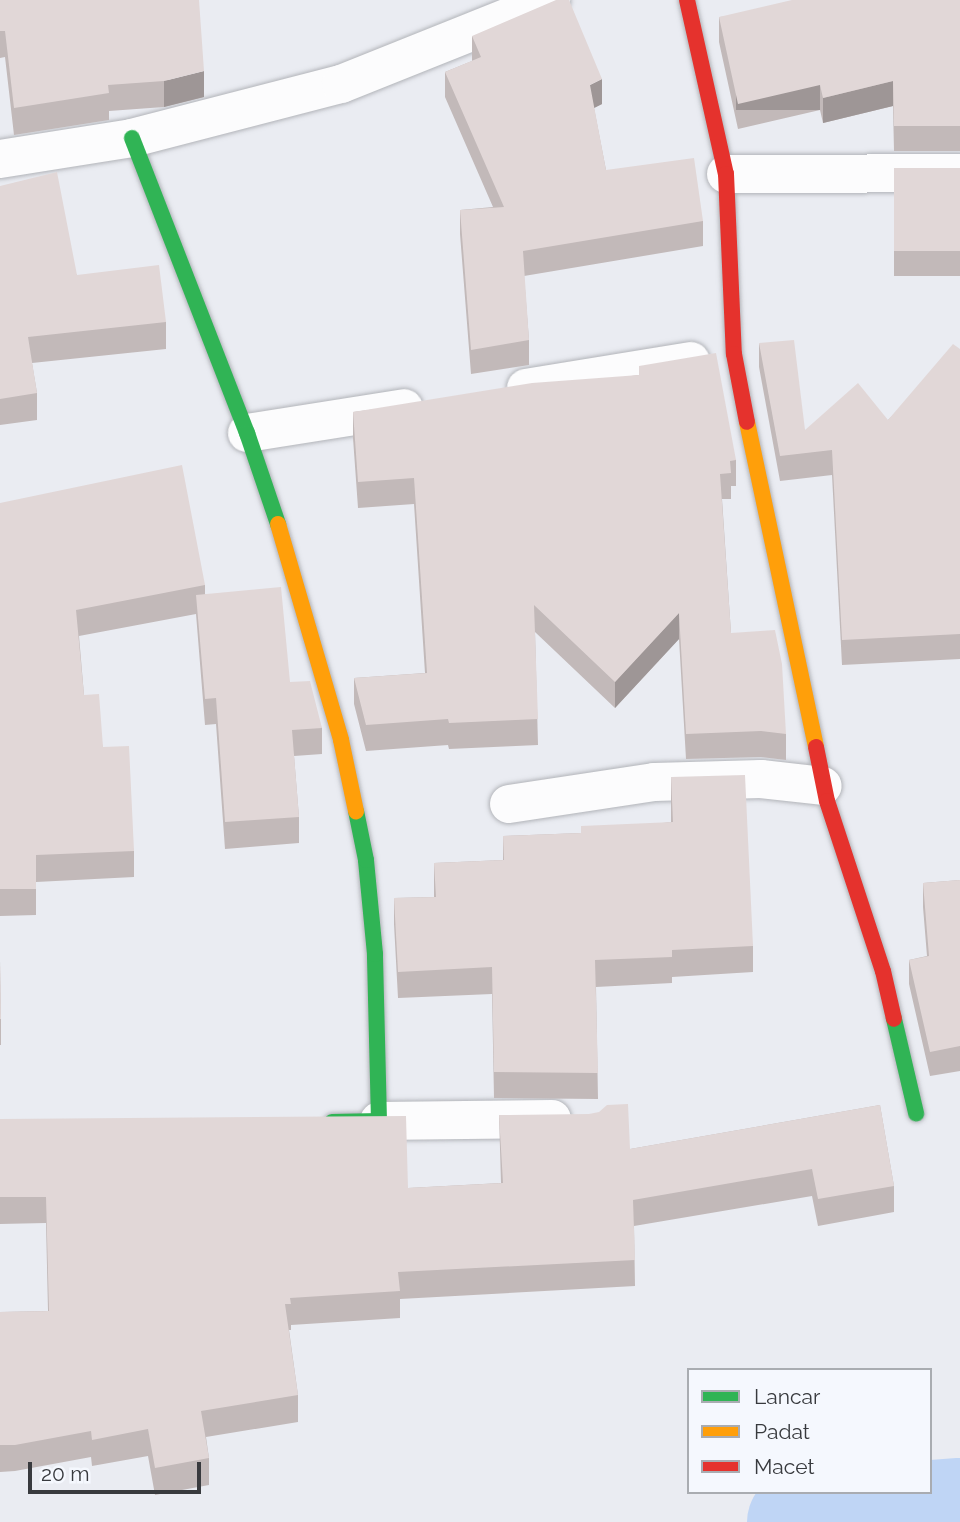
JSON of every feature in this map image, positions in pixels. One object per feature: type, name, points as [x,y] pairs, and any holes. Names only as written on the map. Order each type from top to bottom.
[{"type":"street","points":[[0,159],[132,138],[341,84],[551,0]]},
{"type":"street","points":[[687,0],[726,174],[734,354],[762,503],[782,581],[823,786],[883,971],[916,1114]]},
{"type":"street","points":[[132,138],[247,433],[314,637],[341,740],[366,860],[375,954],[379,1121]]},
{"type":"street","points":[[726,174],[960,173]]},
{"type":"street","points":[[491,394],[734,354]]},
{"type":"street","points":[[247,433],[436,403]]},
{"type":"street","points":[[509,804],[654,782],[761,779],[823,786]]},
{"type":"street","points":[[314,1123],[589,1119]]},
{"type":"building","points":[[0,0],[199,0],[204,71],[164,81],[108,85],[109,93],[14,108],[5,31],[0,31]]},
{"type":"building","points":[[556,0],[569,0],[602,79],[590,85],[606,170],[694,158],[703,221],[523,251],[529,340],[471,350],[460,210],[504,207],[445,72],[481,57],[472,36]]},
{"type":"building","points":[[792,0],[960,0],[960,126],[894,126],[893,81],[823,98],[820,85],[738,104],[719,17]]},
{"type":"building","points":[[894,168],[960,168],[960,251],[894,251]]},
{"type":"building","points":[[57,172],[77,275],[159,265],[166,322],[28,337],[37,393],[0,399],[0,186]]},
{"type":"building","points":[[794,340],[805,430],[858,383],[888,420],[953,344],[960,349],[960,634],[842,640],[832,450],[780,456],[759,343]]},
{"type":"building","points":[[716,353],[736,460],[730,461],[731,473],[720,474],[731,633],[775,630],[782,664],[786,734],[761,731],[686,734],[679,613],[615,682],[534,605],[538,719],[449,723],[448,719],[366,725],[354,678],[427,673],[414,478],[358,482],[353,412],[532,383],[639,375],[639,366]]},
{"type":"building","points":[[182,465],[205,585],[76,610],[84,695],[99,694],[103,747],[129,746],[134,851],[36,855],[36,889],[0,889],[0,503]]},
{"type":"building","points":[[281,587],[290,682],[310,681],[322,728],[292,730],[299,817],[225,822],[216,698],[205,699],[196,595]]},
{"type":"building","points":[[745,775],[753,946],[672,950],[672,957],[595,960],[598,1073],[494,1072],[492,967],[398,972],[394,898],[436,897],[434,863],[504,860],[503,836],[581,833],[581,826],[673,822],[671,777]]},
{"type":"building","points":[[960,880],[960,1046],[930,1052],[909,960],[929,956],[923,883]]},
{"type":"building","points":[[628,1104],[630,1149],[880,1105],[894,1186],[818,1199],[812,1169],[633,1200],[635,1260],[398,1272],[400,1291],[290,1298],[291,1304],[285,1304],[298,1395],[201,1411],[209,1458],[155,1468],[148,1429],[92,1440],[91,1431],[15,1445],[0,1445],[0,1312],[49,1311],[46,1197],[0,1197],[0,1119],[406,1116],[408,1188],[503,1183],[499,1115],[589,1114],[599,1112],[607,1105]]},
{"type":"waterway","points":[[799,1522],[960,1510]]},
{"type":"traffic: fast","points":[[132,138],[247,433],[278,524]]},
{"type":"traffic: fast","points":[[332,1122],[379,1121],[375,954],[366,860],[356,811]]},
{"type":"traffic: fast","points":[[894,1019],[916,1113]]},
{"type":"traffic: slow","points":[[747,422],[816,747]]},
{"type":"traffic: slow","points":[[278,524],[341,740],[356,811]]},
{"type":"traffic: jam","points":[[687,0],[726,174],[734,354],[747,422]]},
{"type":"traffic: jam","points":[[816,747],[827,801],[883,971],[894,1019]]}]
